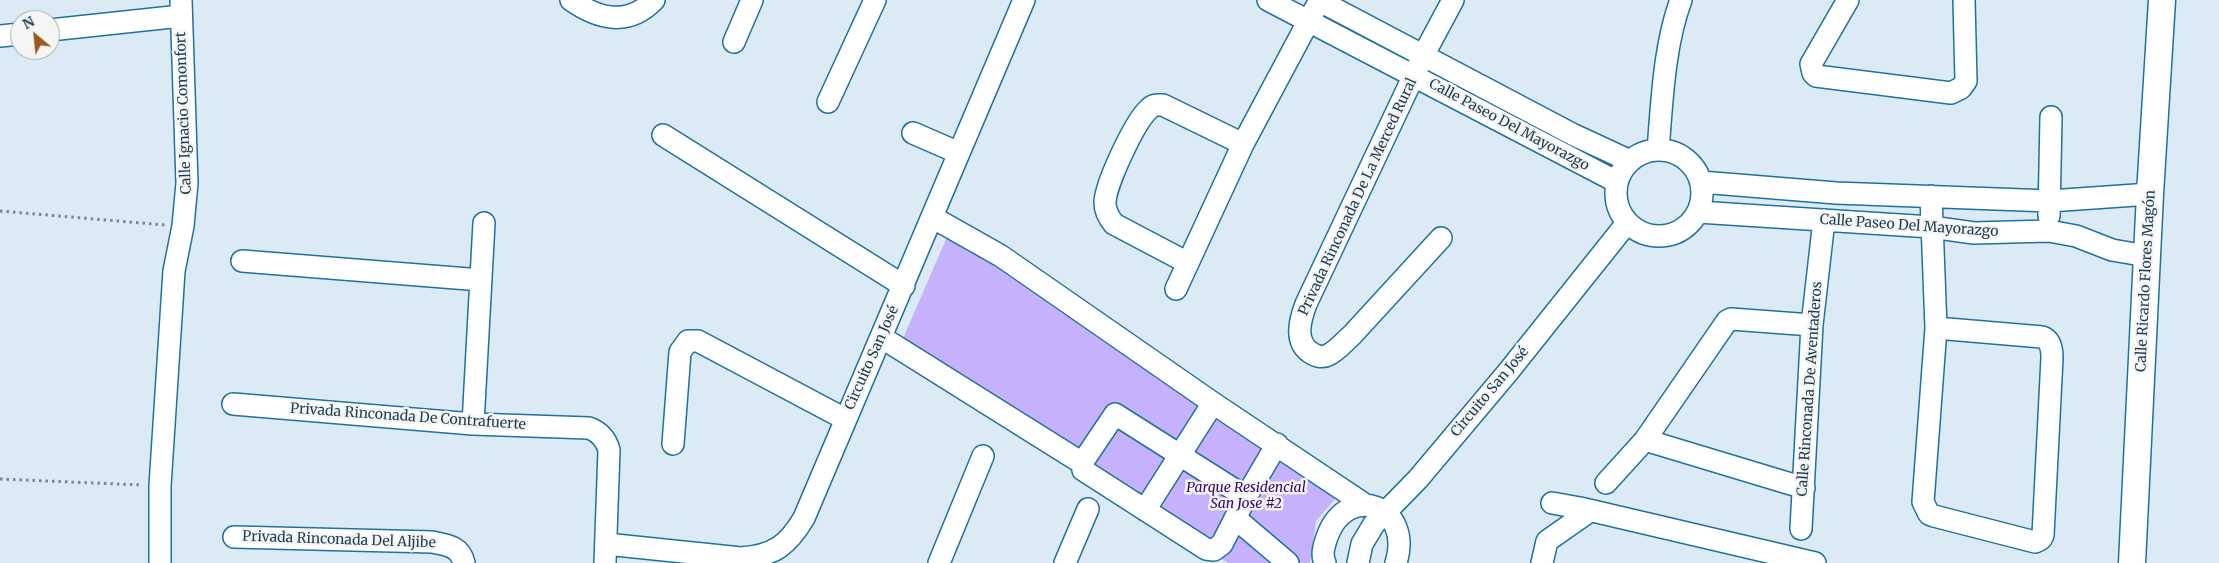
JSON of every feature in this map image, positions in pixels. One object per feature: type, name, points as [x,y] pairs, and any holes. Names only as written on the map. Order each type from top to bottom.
[{"type":"main road","name":"Calle Ricardo Flores Magón","points":[[2132,563],[2150,194],[2162,0]]},
{"type":"street","points":[[571,0],[597,15],[616,18],[641,11],[654,0]]},
{"type":"street","points":[[734,42],[752,0]]},
{"type":"street","points":[[828,102],[875,0]]},
{"type":"street","name":"Circuito San José","points":[[606,554],[756,557],[770,553],[794,535],[804,518],[845,419],[904,286],[1024,0]]},
{"type":"street","name":"Calle Paseo Del Mayorazgo","points":[[1268,0],[1316,6],[1617,182]]},
{"type":"street","points":[[1419,66],[1454,0]]},
{"type":"street","points":[[1658,150],[1664,87],[1672,33],[1681,0]]},
{"type":"street","points":[[1848,0],[1811,64],[1813,73],[1816,76],[1951,93],[1961,88],[1966,81],[1964,0]]},
{"type":"street","points":[[1176,289],[1243,144],[1316,6]]},
{"type":"street","points":[[60,28],[181,8]]},
{"type":"street","name":"Calle Ignacio Comonfort","points":[[160,563],[160,486],[174,270],[183,226],[188,166],[181,8]]},
{"type":"street","name":"Calle Paseo Del Mayorazgo","points":[[1419,66],[1630,161]]},
{"type":"street","name":"Privada Rinconada De La Merced Rural","points":[[1419,66],[1306,304],[1300,320],[1300,328],[1302,344],[1306,350],[1320,357],[1327,356],[1336,349],[1352,335],[1441,238]]},
{"type":"street","points":[[1188,263],[1114,224],[1107,213],[1106,195],[1131,133],[1149,108],[1154,105],[1163,105],[1243,144]]},
{"type":"street","points":[[2049,231],[2051,116]]},
{"type":"street","points":[[913,133],[959,154]]},
{"type":"street","points":[[663,136],[904,286]]},
{"type":"street","points":[[1658,150],[1672,152],[1685,159],[1695,169],[1701,182],[1702,193],[1698,212],[1690,224],[1678,232],[1665,236],[1644,234],[1627,223],[1621,216],[1616,200],[1617,182],[1620,174],[1630,161],[1638,155],[1658,150]]},
{"type":"street","name":"Calle Paseo Del Mayorazgo","points":[[1701,182],[1836,193],[2050,202],[2150,194]]},
{"type":"street","points":[[1931,196],[1936,328],[1923,502],[1925,509],[1934,516],[2035,542],[2038,541],[2043,535],[2052,358],[2050,344],[2046,338],[2042,337],[1936,328]]},
{"type":"street","name":"Calle Paseo Del Mayorazgo","points":[[1698,212],[1932,227],[1974,233],[2049,231],[2076,236],[2112,250],[2147,256]]},
{"type":"street","points":[[932,217],[1001,256],[1213,404],[1394,522],[1400,537],[1400,552],[1396,563]]},
{"type":"street","name":"Calle Rinconada De Aventaderos","points":[[1801,529],[1812,325],[1824,220]]},
{"type":"street","name":"Circuito San José","points":[[1374,508],[1418,479],[1508,372],[1627,223]]},
{"type":"street","points":[[473,424],[484,224]]},
{"type":"street","points":[[242,262],[480,280]]},
{"type":"street","points":[[1606,483],[1645,440],[1727,321],[1731,319],[1812,325]]},
{"type":"street","points":[[881,337],[1082,463]]},
{"type":"street","points":[[673,444],[680,352],[688,341],[698,341],[845,419]]},
{"type":"street","name":"Privada Rinconada De Contrafuerte","points":[[233,404],[473,424],[595,430],[607,442],[609,450],[606,554]]},
{"type":"street","points":[[1146,510],[1213,404]]},
{"type":"street","points":[[1246,497],[1115,414],[1082,463],[1083,470],[1206,549],[1214,550],[1222,544],[1246,497],[1277,444]]},
{"type":"street","points":[[1645,440],[1804,488]]},
{"type":"street","points":[[939,563],[983,456]]},
{"type":"street","points":[[1552,504],[1815,563]]},
{"type":"street","points":[[1325,563],[1323,550],[1330,527],[1349,509],[1374,508]]},
{"type":"street","points":[[1358,563],[1358,556],[1374,508]]},
{"type":"street","points":[[1065,563],[1088,510]]},
{"type":"street","points":[[1542,563],[1547,541],[1590,511]]},
{"type":"street","points":[[1235,518],[1288,563]]},
{"type":"street","name":"Privada Rinconada Del Aljibe","points":[[234,536],[432,542],[458,550],[464,563]]},
{"type":"path","points":[[0,211],[183,226]]},
{"type":"path","points":[[0,479],[160,486]]},
{"type":"green space","name":"Parque Residencial San Jose #2","points":[[950,230],[1349,483],[1316,521],[1310,563],[1228,563],[898,350]]}]
